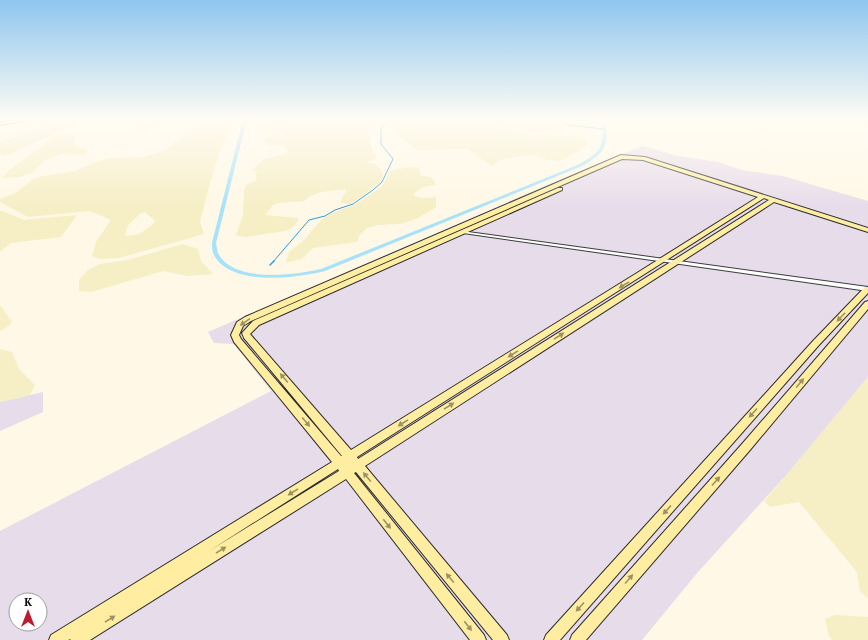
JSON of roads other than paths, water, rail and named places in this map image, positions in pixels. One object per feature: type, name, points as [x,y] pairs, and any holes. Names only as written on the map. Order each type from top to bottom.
[{"type":"street","points":[[479,640],[340,463],[237,340],[235,335],[240,324],[248,319],[621,156],[643,158],[868,235]]},
{"type":"street","points":[[502,640],[350,456],[247,336],[246,332],[249,328],[256,323],[629,159],[644,161],[766,200],[868,230]]},
{"type":"street","points":[[56,640],[663,261],[766,200]]},
{"type":"street","points":[[77,640],[347,472],[676,262],[766,200]]},
{"type":"street","points":[[462,232],[868,289]]},
{"type":"street","points":[[551,640],[816,343],[868,289]]},
{"type":"street","points":[[577,640],[746,447],[868,304]]},
{"type":"waterway","points":[[238,149],[214,243],[215,251],[228,266],[239,272],[268,276],[298,275],[323,270],[581,165],[595,156],[602,149]]},
{"type":"waterway","points":[[273,262],[309,220],[325,216],[335,210],[353,204],[382,182],[393,159],[385,149]]},
{"type":"waterway","points":[[270,265],[273,262]]}]
